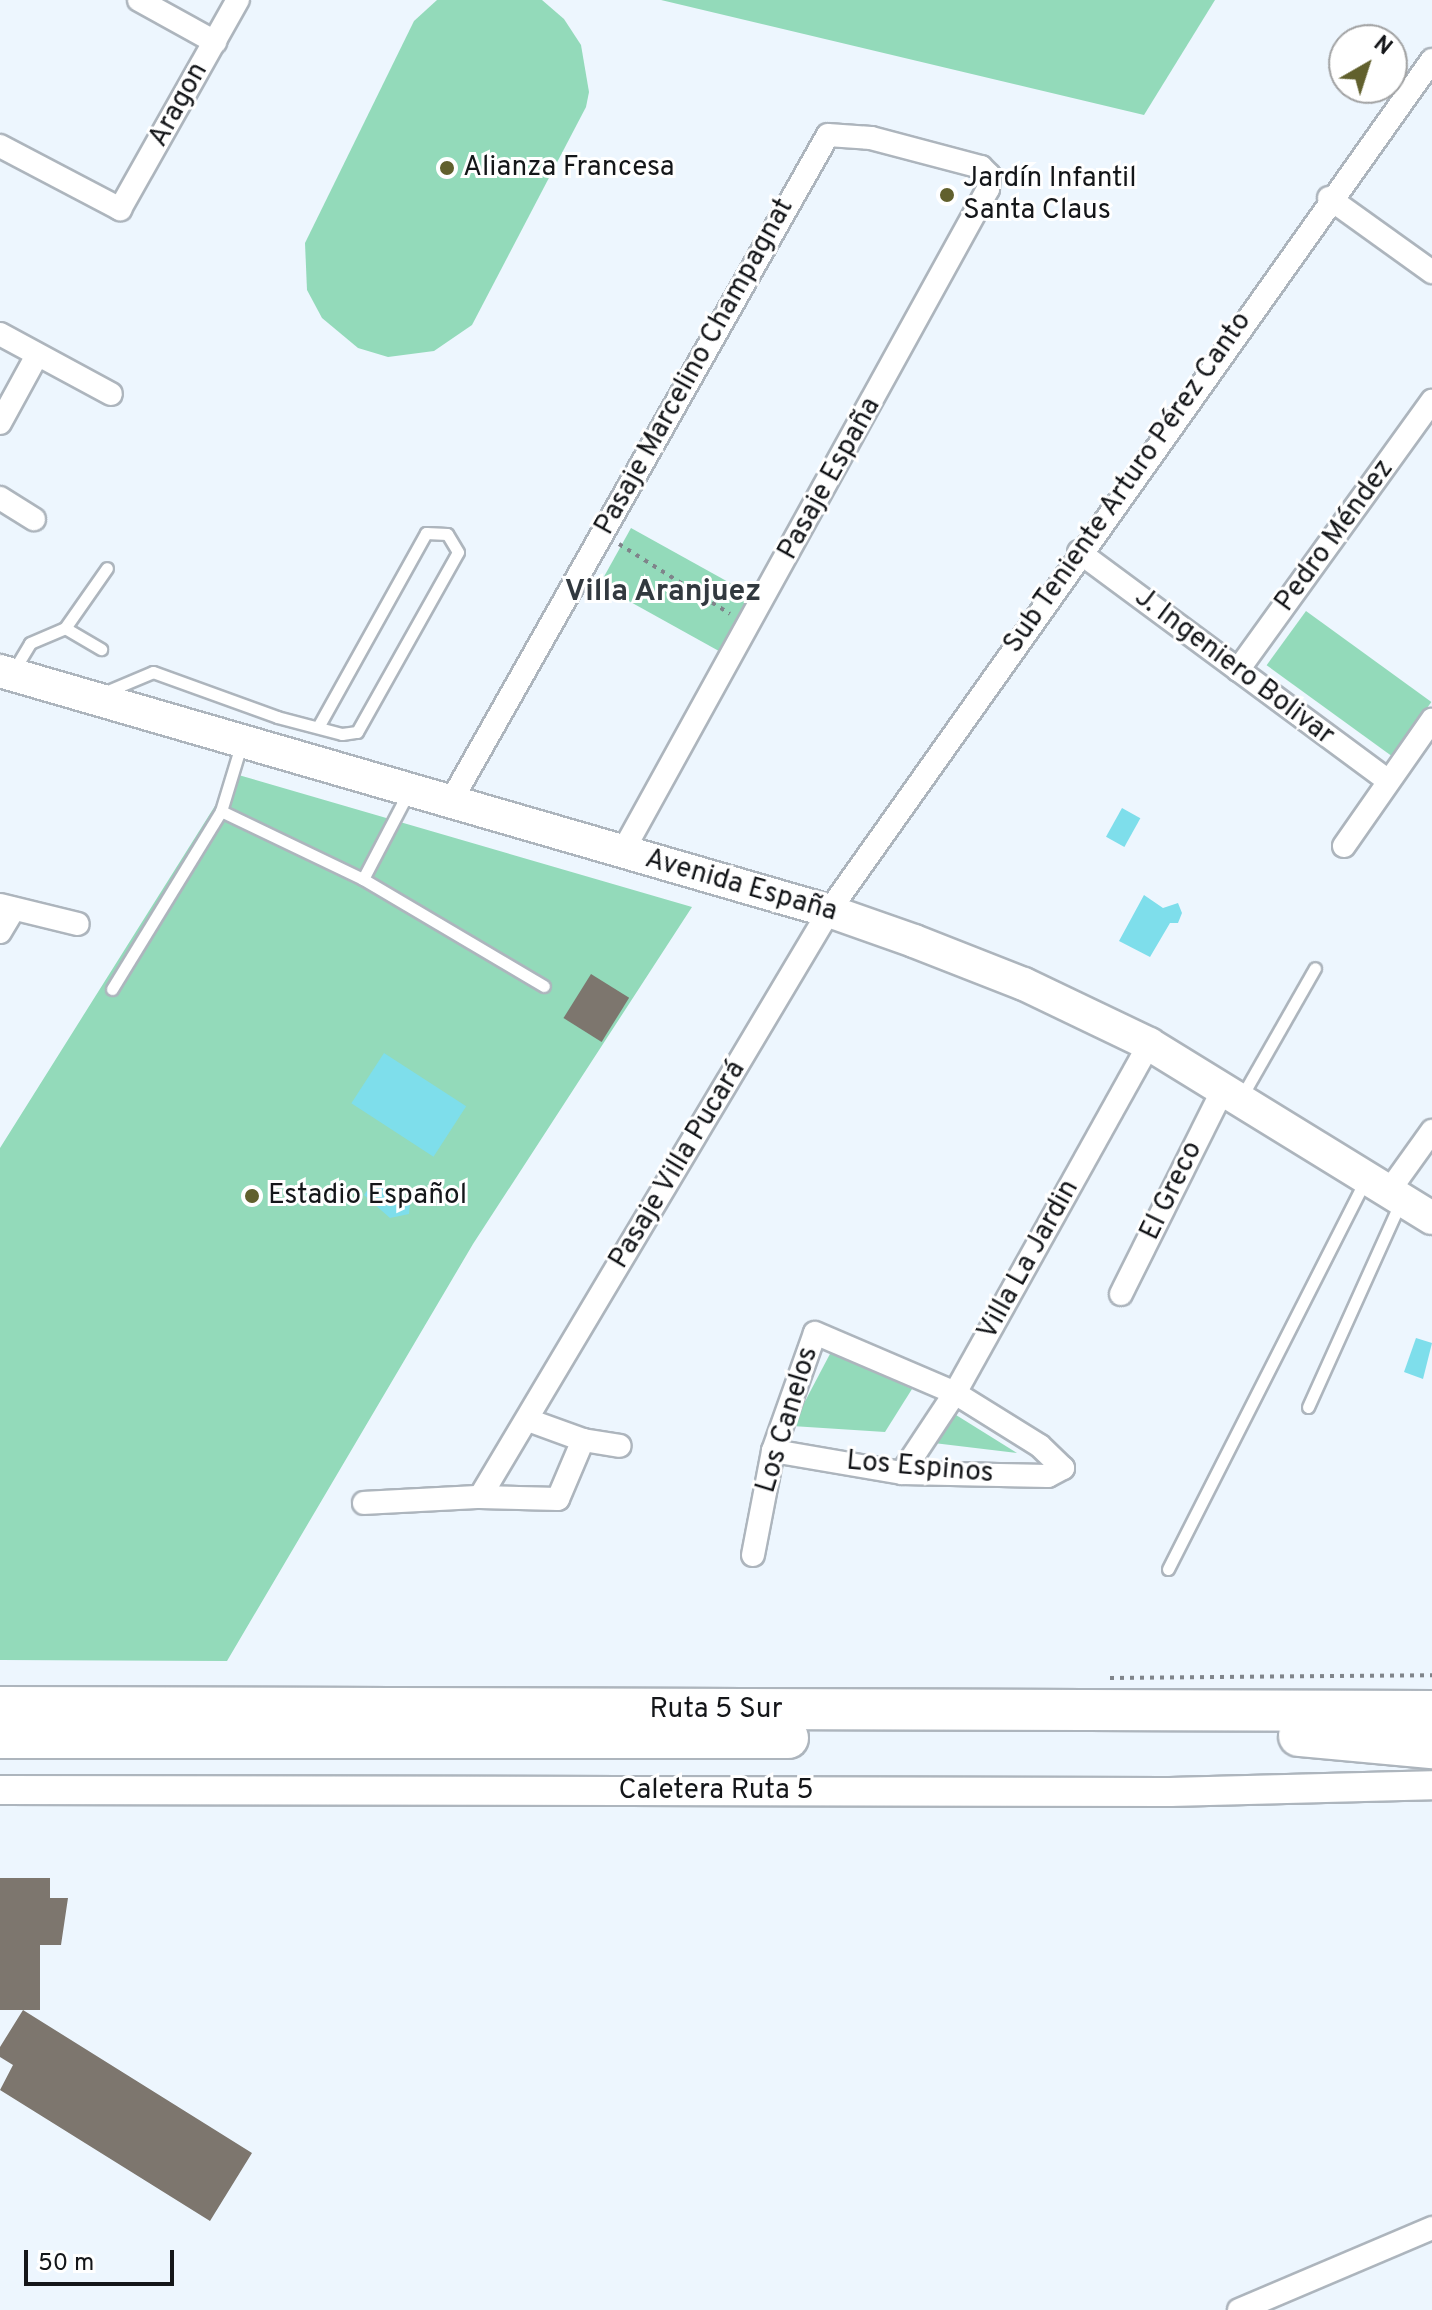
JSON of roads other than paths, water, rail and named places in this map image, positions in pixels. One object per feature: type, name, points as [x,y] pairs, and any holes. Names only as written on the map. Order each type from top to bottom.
[{"type":"highway","points":[[1290,1725],[1432,1697]]},
{"type":"highway","name":"Ruta 5 Sur","points":[[0,1707],[1290,1725],[1432,1735]]},
{"type":"highway","name":"Ruta 5 Sur","points":[[0,1738],[1290,1725],[1432,1711]]},
{"type":"highway","points":[[1290,1725],[1432,1748]]},
{"type":"main road","name":"Avenida España","points":[[6,673],[829,911],[1024,984],[1149,1044],[1432,1218]]},
{"type":"street","points":[[139,0],[215,42]]},
{"type":"street","name":"Aragon","points":[[0,146],[120,209],[238,0]]},
{"type":"street","name":"Sub Teniente Arturo Pérez Canto","points":[[829,911],[1329,198],[1432,60]]},
{"type":"street","name":"Pasaje Marcelino Champagnat","points":[[451,801],[828,135],[871,138],[964,159],[989,175],[988,189]]},
{"type":"street","name":"Pasaje España","points":[[623,851],[988,189]]},
{"type":"street","points":[[1329,198],[1432,272]]},
{"type":"street","points":[[0,334],[111,394]]},
{"type":"street","points":[[0,423],[37,355]]},
{"type":"street","name":"Pedro Méndez","points":[[1238,670],[1432,401]]},
{"type":"street","points":[[0,498],[34,519]]},
{"type":"street","name":"J. Ingeniero Bolivar","points":[[1079,552],[1388,781]]},
{"type":"street","points":[[1344,846],[1432,720]]},
{"type":"street","points":[[0,932],[7,907],[78,924]]},
{"type":"street","name":"Pasaje Villa Pucará","points":[[480,1497],[829,911]]},
{"type":"street","name":"Villa La Jardin","points":[[902,1473],[955,1393],[1149,1044]]},
{"type":"street","name":"El Greco","points":[[1121,1294],[1232,1093]]},
{"type":"street","points":[[1386,1189],[1432,1131]]},
{"type":"street","name":"Los Canelos","points":[[753,1555],[773,1451],[815,1333],[955,1393]]},
{"type":"street","name":"Los Espinos","points":[[773,1451],[902,1473],[1033,1477],[1059,1474],[1063,1468],[1040,1446],[955,1393]]},
{"type":"street","points":[[528,1420],[583,1440],[620,1446]]},
{"type":"street","points":[[364,1503],[480,1497],[558,1499],[583,1440]]},
{"type":"street","name":"Caletera Ruta 5","points":[[0,1790],[1170,1792],[1432,1785]]},
{"type":"street","points":[[1239,2310],[1432,2228]]},
{"type":"lane","points":[[93,698],[153,672],[277,717],[319,725],[342,734],[361,727],[458,552],[447,534],[426,533],[319,725]]},
{"type":"lane","points":[[6,673],[30,643],[65,628],[107,568]]},
{"type":"lane","points":[[65,628],[101,649]]},
{"type":"lane","points":[[112,989],[221,811],[242,741]]},
{"type":"lane","points":[[363,879],[410,789]]},
{"type":"lane","points":[[221,811],[363,879],[544,986]]},
{"type":"lane","points":[[1232,1093],[1315,968]]},
{"type":"lane","points":[[1308,1407],[1386,1189]]},
{"type":"lane","points":[[1168,1569],[1386,1189]]},
{"type":"water","points":[[1122,808],[1140,818],[1124,847],[1106,837]]},
{"type":"water","points":[[1144,895],[1163,908],[1178,903],[1182,913],[1178,923],[1170,923],[1150,957],[1119,941]]},
{"type":"water","points":[[384,1053],[466,1106],[434,1157],[351,1103]]},
{"type":"water","points":[[372,1183],[402,1195],[410,1202],[409,1214],[390,1218],[364,1195]]},
{"type":"water","points":[[1416,1338],[1432,1343],[1423,1379],[1404,1372]]},
{"type":"place","name":"Alianza Francesa","points":[[447,168]]},
{"type":"place","name":"Jardín Infantil Santa Claus","points":[[947,195]]},
{"type":"place","name":"Estadio Español","points":[[252,1196]]},
{"type":"district","name":"Villa Aranjuez","points":[[663,593]]}]
